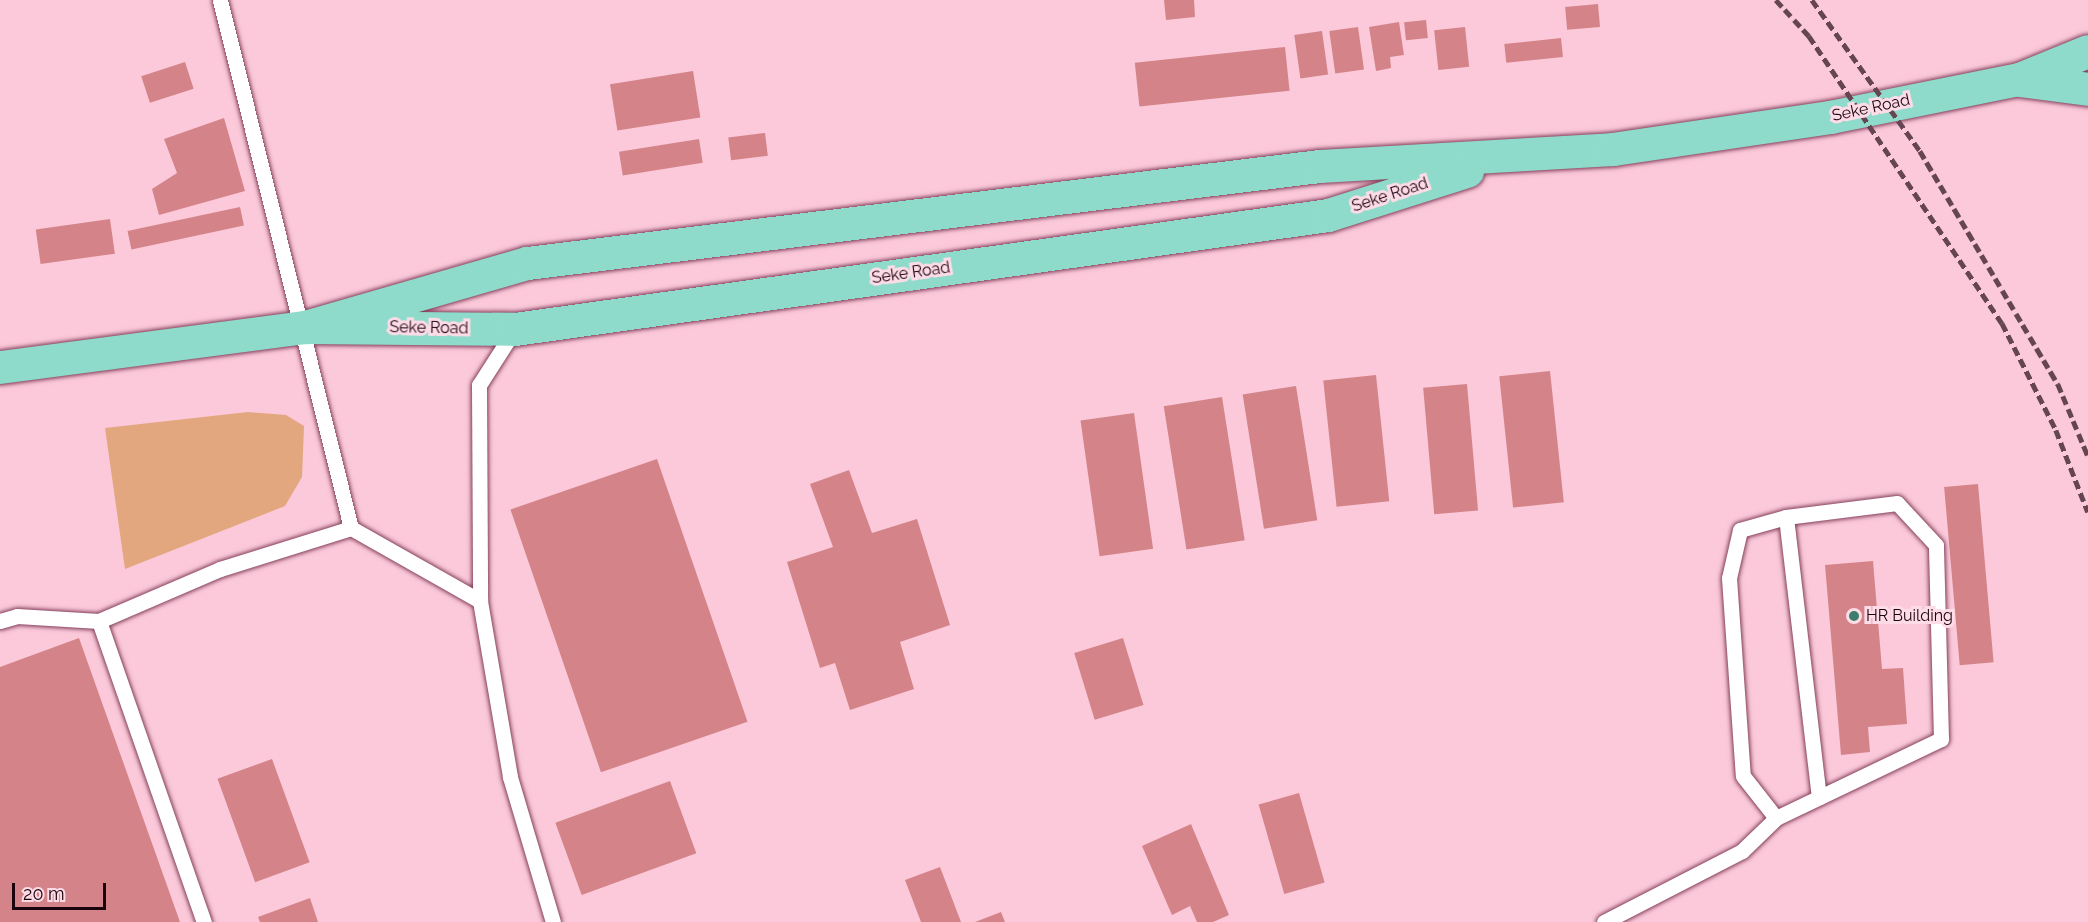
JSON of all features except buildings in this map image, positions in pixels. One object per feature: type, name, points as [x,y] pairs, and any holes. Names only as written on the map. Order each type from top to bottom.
[{"type":"main road","points":[[2019,79],[2088,51]]},
{"type":"main road","name":"Seke Road","points":[[305,327],[527,263],[1319,166],[1508,158],[1613,149],[1830,117],[2019,79]]},
{"type":"main road","points":[[2019,79],[2088,89]]},
{"type":"main road","name":"Seke Road","points":[[0,367],[305,327],[515,329],[1328,215],[1508,158]]},
{"type":"lane","points":[[220,0],[305,327],[351,528]]},
{"type":"lane","points":[[515,329],[479,385],[480,601],[510,777],[553,922]]},
{"type":"lane","points":[[1604,922],[1742,851],[1776,818],[1941,739],[1936,545],[1897,503],[1786,517],[1740,530],[1729,578],[1743,776],[1776,818]]},
{"type":"lane","points":[[1786,517],[1819,797]]},
{"type":"lane","points":[[0,621],[17,616],[99,621],[220,569],[351,528],[480,601]]},
{"type":"lane","points":[[99,621],[204,922]]},
{"type":"shaded area","points":[[248,412],[286,415],[304,426],[302,477],[285,506],[125,569],[105,428]]},
{"type":"railway","points":[[1776,0],[1809,36],[2002,323],[2056,430],[2088,512]]},
{"type":"railway","points":[[1812,0],[1920,151],[2058,384],[2088,456]]},
{"type":"place","name":"HR Building","points":[[1854,616]]}]
